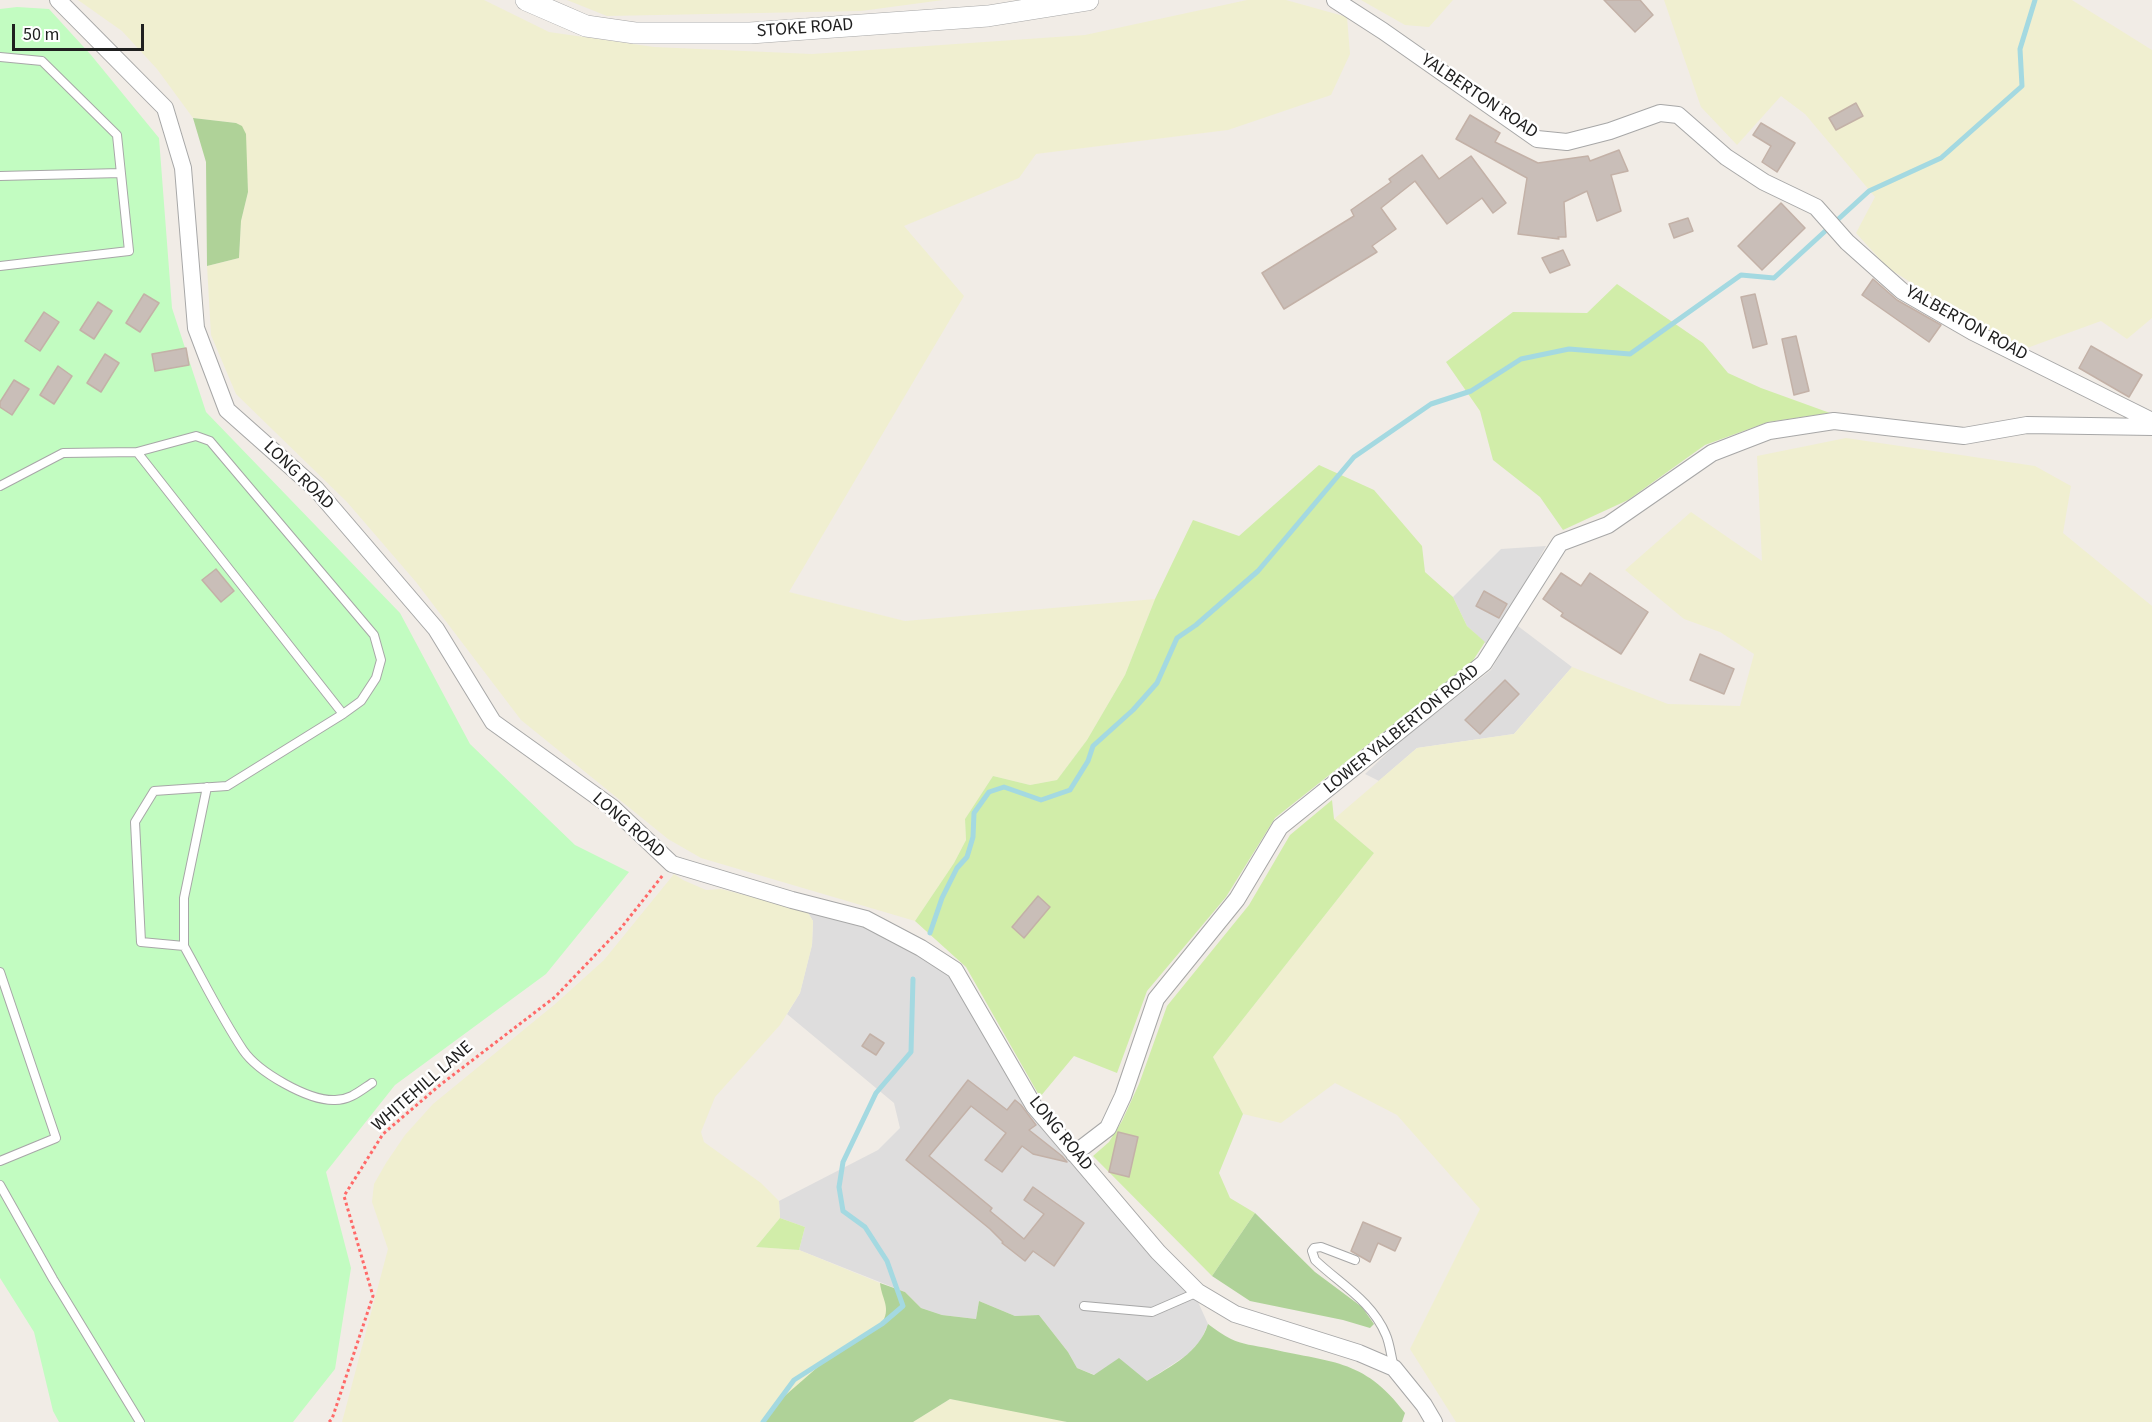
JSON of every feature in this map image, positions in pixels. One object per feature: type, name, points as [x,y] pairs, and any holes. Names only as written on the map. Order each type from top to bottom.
[{"type":"street","name":"LONG ROAD","points":[[57,0],[165,108],[183,168],[196,328],[227,410],[316,489],[436,629],[493,722],[613,808],[672,864],[792,900],[866,919],[921,948],[955,970],[1034,1106],[1158,1252],[1198,1292],[1235,1314],[1359,1353],[1394,1368],[1424,1405],[1434,1422]]},
{"type":"street","name":"STOKE ROAD","points":[[526,0],[585,26],[635,33],[750,33],[988,16],[1088,0]]},
{"type":"street","name":"YALBERTON ROAD","points":[[1335,0],[1537,139],[1567,142],[1610,131],[1660,113],[1678,115],[1726,157],[1764,182],[1816,207],[1847,242],[1902,291],[1973,332],[2152,421]]},
{"type":"street","name":"LOWER YALBERTON ROAD","points":[[1074,1154],[1108,1128],[1123,1096],[1156,999],[1237,899],[1280,826],[1484,663],[1560,543],[1608,525],[1712,453],[1769,431],[1834,421],[1964,436],[2027,425],[2152,427]]},
{"type":"lane","points":[[0,57],[42,61],[117,135],[129,251],[0,266]]},
{"type":"lane","points":[[0,176],[120,173]]},
{"type":"lane","points":[[0,486],[63,453],[137,452],[196,436],[210,441],[374,635],[381,660],[376,678],[361,701],[227,786],[154,791],[135,822],[141,942],[184,946]]},
{"type":"lane","points":[[137,452],[343,714]]},
{"type":"lane","points":[[207,787],[184,898],[184,946],[244,1052],[269,1074],[292,1087],[317,1097],[334,1100],[353,1096],[372,1083]]},
{"type":"lane","points":[[0,972],[56,1138],[0,1161]]},
{"type":"lane","points":[[0,1185],[53,1279],[140,1422]]},
{"type":"lane","points":[[1355,1260],[1321,1247],[1314,1248],[1312,1251],[1315,1260],[1365,1302],[1376,1315],[1387,1336],[1394,1368]]},
{"type":"lane","points":[[1084,1306],[1152,1312],[1198,1292]]},
{"type":"path","name":"WHITEHILL LANE","points":[[329,1422],[332,1419],[373,1296],[344,1196],[383,1134],[440,1085],[555,997],[621,928],[672,864]]},
{"type":"shaded area","points":[[1546,546],[1506,617],[1572,667],[1514,734],[1417,748],[1379,781],[1365,774],[1399,742],[1491,670],[1499,656],[1467,626],[1453,597],[1501,549]]},
{"type":"shaded area","points":[[807,911],[868,927],[909,948],[950,975],[1031,1109],[1153,1254],[1198,1302],[1208,1324],[1201,1340],[1187,1355],[1147,1381],[1095,1375],[1077,1368],[1068,1352],[1039,1315],[1015,1316],[979,1301],[976,1319],[942,1315],[921,1308],[905,1292],[799,1250],[805,1227],[780,1218],[779,1201],[878,1150],[900,1128],[894,1103],[787,1014],[800,993],[812,945],[813,921]]},
{"type":"green space","points":[[78,0],[484,0],[549,32],[654,47],[812,54],[1085,35],[1247,0],[1286,0],[1347,17],[1350,54],[1331,95],[1228,130],[1036,154],[1019,178],[904,226],[964,296],[789,592],[905,621],[1155,599],[1125,675],[1087,740],[1057,780],[1030,785],[993,776],[965,819],[966,840],[954,863],[915,921],[701,858],[668,839],[521,720],[416,582],[347,502],[236,394],[211,335],[207,266],[239,258],[241,221],[248,192],[244,130],[236,123],[193,118],[157,69],[122,31]]},
{"type":"green space","points":[[567,0],[943,0],[861,11],[607,16]]},
{"type":"green space","points":[[1361,0],[1453,0],[1429,27],[1405,25]]},
{"type":"green space","points":[[1664,0],[2072,0],[2152,50],[2152,318],[2127,339],[2101,321],[2027,348],[1983,328],[1888,268],[1856,233],[1875,197],[1805,114],[1781,96],[1737,145],[1701,107]]},
{"type":"green space","points":[[17,7],[49,9],[91,55],[159,138],[172,308],[206,412],[400,613],[470,744],[575,845],[629,872],[546,974],[395,1085],[326,1172],[351,1268],[335,1369],[293,1422],[59,1422],[53,1411],[34,1332],[0,1278],[0,9]]},
{"type":"green space","points":[[193,118],[236,123],[242,126],[246,134],[248,192],[241,221],[239,258],[207,266],[206,162]]},
{"type":"green space","points":[[1617,284],[1703,343],[1728,373],[1761,388],[1830,413],[1768,422],[1705,445],[1628,500],[1563,530],[1540,497],[1493,460],[1480,411],[1446,362],[1513,312],[1587,313]]},
{"type":"green space","points":[[1846,438],[2035,466],[2071,486],[2063,533],[2152,606],[2152,1422],[1456,1422],[1410,1349],[1480,1209],[1397,1115],[1335,1083],[1281,1123],[1243,1114],[1213,1057],[1374,853],[1334,819],[1417,748],[1514,734],[1572,667],[1668,704],[1740,706],[1754,654],[1720,632],[1684,619],[1625,570],[1691,512],[1762,561],[1757,456]]},
{"type":"green space","points":[[1319,465],[1374,490],[1422,546],[1425,572],[1453,597],[1467,626],[1485,642],[1472,662],[1275,818],[1226,897],[1147,991],[1117,1073],[1074,1056],[1040,1097],[966,967],[915,921],[954,863],[966,840],[965,819],[993,776],[1030,785],[1057,780],[1087,740],[1125,675],[1155,599],[1193,520],[1239,536]]},
{"type":"green space","points":[[1332,800],[1334,819],[1374,853],[1213,1057],[1243,1114],[1219,1173],[1230,1198],[1255,1213],[1212,1276],[1093,1156],[1109,1142],[1122,1121],[1139,1084],[1167,1006],[1249,905],[1290,835]]},
{"type":"green space","points":[[674,874],[706,890],[721,889],[807,911],[813,921],[812,945],[800,993],[780,1025],[715,1097],[701,1132],[704,1142],[761,1183],[779,1201],[780,1218],[756,1247],[799,1250],[880,1283],[887,1305],[885,1318],[878,1328],[764,1422],[342,1422],[388,1249],[372,1202],[374,1184],[386,1163],[405,1135],[433,1104],[554,1005],[604,960]]},
{"type":"green space","points":[[1255,1213],[1315,1272],[1362,1307],[1374,1324],[1370,1328],[1343,1320],[1250,1301],[1212,1276]]},
{"type":"green space","points":[[780,1218],[805,1227],[799,1250],[756,1247]]},
{"type":"green space","points":[[880,1283],[905,1292],[921,1308],[942,1315],[976,1319],[979,1301],[1015,1316],[1039,1315],[1068,1352],[1077,1368],[1094,1375],[1119,1358],[1147,1381],[1191,1351],[1204,1334],[1208,1324],[1239,1342],[1344,1365],[1374,1381],[1405,1413],[1402,1422],[1067,1422],[950,1399],[913,1422],[763,1422],[780,1400],[819,1366],[881,1325],[886,1309]]},
{"type":"green space","points":[[950,1399],[1065,1420],[1065,1422],[913,1422]]},
{"type":"building","points":[[1604,0],[1640,0],[1653,15],[1635,32]]},
{"type":"building","points":[[1856,103],[1863,116],[1836,130],[1829,118]]},
{"type":"building","points":[[1470,115],[1500,133],[1495,142],[1538,163],[1588,156],[1590,161],[1619,150],[1628,171],[1611,175],[1621,211],[1597,221],[1587,191],[1564,202],[1566,237],[1558,237],[1559,239],[1518,234],[1527,178],[1456,139]]},
{"type":"building","points":[[1761,123],[1795,143],[1777,172],[1762,162],[1771,146],[1753,135]]},
{"type":"building","points":[[1422,155],[1439,179],[1471,156],[1506,203],[1493,213],[1482,198],[1447,224],[1415,181],[1381,208],[1396,229],[1372,246],[1377,252],[1284,309],[1262,273],[1354,216],[1351,210],[1391,182],[1389,179]]},
{"type":"building","points":[[1781,203],[1805,228],[1762,270],[1738,246]]},
{"type":"building","points":[[1688,218],[1693,231],[1674,238],[1669,224]]},
{"type":"building","points":[[1563,250],[1570,265],[1550,273],[1542,258]]},
{"type":"building","points":[[1873,279],[1897,300],[1941,325],[1929,342],[1862,295]]},
{"type":"building","points":[[144,294],[159,303],[140,332],[126,323]]},
{"type":"building","points":[[1755,294],[1767,344],[1753,348],[1741,297]]},
{"type":"building","points":[[98,302],[112,311],[94,339],[80,330]]},
{"type":"building","points":[[44,312],[59,322],[40,351],[25,341]]},
{"type":"building","points":[[1796,336],[1809,391],[1794,395],[1782,339]]},
{"type":"building","points":[[2091,346],[2142,375],[2129,397],[2079,368]]},
{"type":"building","points":[[186,348],[189,365],[155,371],[152,354]]},
{"type":"building","points":[[105,354],[119,363],[101,392],[87,383]]},
{"type":"building","points":[[58,366],[72,376],[54,404],[40,395]]},
{"type":"building","points":[[14,380],[29,389],[12,415],[0,407],[0,402]]},
{"type":"building","points":[[216,569],[234,591],[221,602],[202,580]]},
{"type":"building","points":[[1561,573],[1581,586],[1590,573],[1648,612],[1621,654],[1561,616],[1563,613],[1543,599]]},
{"type":"building","points":[[1484,591],[1507,604],[1499,618],[1476,606]]},
{"type":"building","points":[[1700,654],[1734,669],[1724,694],[1690,680]]},
{"type":"building","points":[[1505,680],[1519,694],[1480,734],[1465,720]]},
{"type":"building","points":[[1038,896],[1050,907],[1024,938],[1012,927]]},
{"type":"building","points":[[870,1034],[884,1043],[876,1055],[862,1046]]},
{"type":"building","points":[[968,1080],[1007,1110],[1015,1100],[1036,1125],[1029,1130],[1067,1162],[1033,1154],[1022,1146],[1002,1172],[985,1160],[1006,1133],[971,1106],[929,1156],[992,1208],[990,1211],[1024,1239],[1044,1214],[1024,1200],[1033,1187],[1084,1223],[1054,1266],[1033,1251],[1025,1261],[906,1160]]},
{"type":"building","points":[[1118,1132],[1138,1137],[1129,1177],[1109,1172]]},
{"type":"building","points":[[1363,1222],[1401,1238],[1395,1251],[1378,1243],[1370,1262],[1351,1251]]},
{"type":"waterway","points":[[930,933],[942,898],[957,868],[967,857],[973,837],[974,813],[989,792],[1004,787],[1041,800],[1070,790],[1088,761],[1093,746],[1133,710],[1157,683],[1177,638],[1196,625],[1258,571],[1354,457],[1431,404],[1471,391],[1521,359],[1569,349],[1630,354],[1741,275],[1774,278],[1869,191],[1941,158],[2022,86],[2020,49],[2035,0]]},
{"type":"waterway","points":[[763,1422],[794,1380],[882,1324],[903,1306],[887,1261],[865,1227],[843,1211],[839,1187],[843,1162],[876,1093],[911,1052],[913,979]]}]
